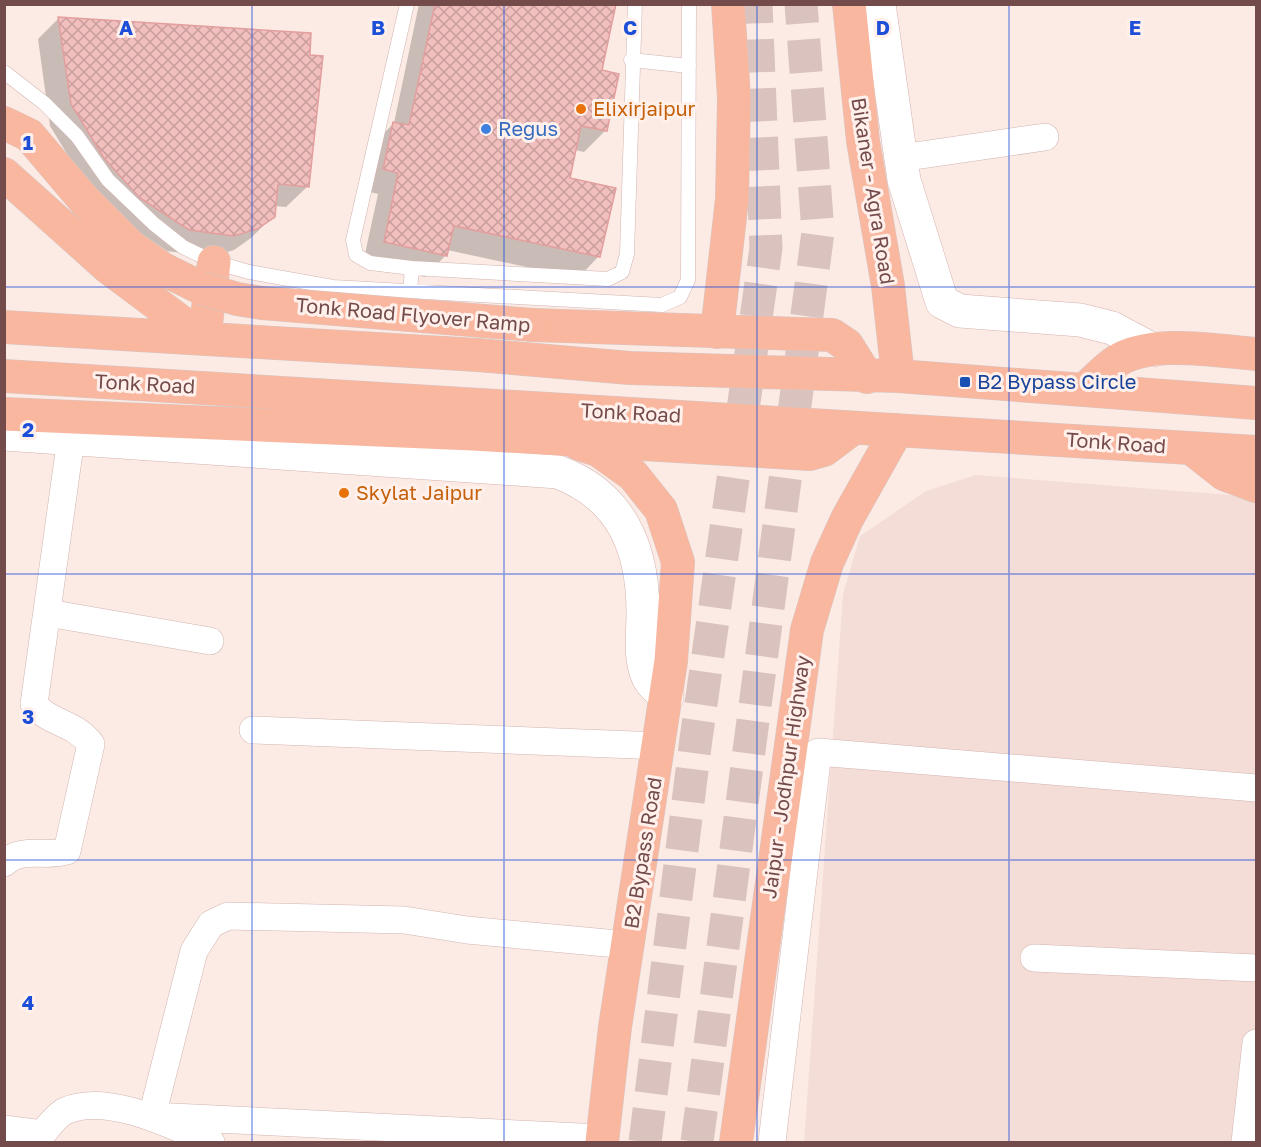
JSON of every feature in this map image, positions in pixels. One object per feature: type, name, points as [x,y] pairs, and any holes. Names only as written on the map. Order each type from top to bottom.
[{"type":"main road","points":[[717,332],[732,200],[734,98],[728,4]]},
{"type":"main road","name":"Bikaner - Agra Road","points":[[849,4],[863,141],[888,286],[882,376]]},
{"type":"main road","name":"Tonk Road Flyover Ramp","points":[[4,123],[29,135],[85,201],[130,246],[163,269],[201,288],[237,299],[532,326],[832,336],[847,345],[882,376]]},
{"type":"main road","points":[[4,174],[109,268],[204,339]]},
{"type":"main road","points":[[204,339],[214,262]]},
{"type":"main road","points":[[4,327],[478,355],[630,368],[882,376],[1257,403]]},
{"type":"main road","points":[[1085,389],[1117,361],[1133,354],[1153,350],[1257,354]]},
{"type":"main road","name":"Tonk Road","points":[[4,376],[1257,452]]},
{"type":"main road","points":[[4,414],[473,434],[810,454],[824,450],[852,429]]},
{"type":"main road","name":"Jaipur - Jodhpur Highway","points":[[736,1143],[807,630],[827,563],[847,519],[897,430]]},
{"type":"main road","name":"B2 Bypass Road","points":[[564,439],[598,450],[633,476],[661,510],[678,562],[660,746],[628,945],[602,1140]]},
{"type":"main road","points":[[1191,448],[1224,474],[1254,486]]},
{"type":"street","points":[[879,4],[904,180],[942,302],[960,311],[1080,320],[1112,328],[1153,350]]},
{"type":"street","points":[[901,158],[1045,137]]},
{"type":"street","points":[[4,434],[558,472],[577,479],[614,511],[629,534],[639,563],[643,595],[644,665],[649,679],[666,697]]},
{"type":"street","points":[[4,863],[22,852],[53,856],[67,851],[91,744],[81,731],[40,712],[34,704],[71,438]]},
{"type":"street","points":[[48,613],[210,641]]},
{"type":"street","points":[[252,730],[660,746]]},
{"type":"street","points":[[772,1143],[792,951],[818,752],[1257,788]]},
{"type":"street","points":[[152,1116],[194,951],[211,924],[228,916],[404,920],[467,930],[628,945]]},
{"type":"street","points":[[1034,958],[1257,968]]},
{"type":"street","points":[[1245,1143],[1257,1043]]},
{"type":"street","points":[[4,1129],[42,1134],[65,1111],[98,1106],[152,1116],[602,1140]]},
{"type":"street","points":[[152,1116],[212,1143]]},
{"type":"lane","points":[[407,4],[353,240],[356,255],[370,263],[412,268],[608,279],[622,272],[627,254],[635,4]]},
{"type":"lane","points":[[4,72],[44,103],[77,136],[108,180],[154,224],[183,247],[214,262],[249,272],[333,287],[662,305],[680,297],[688,280],[689,4]]},
{"type":"lane","points":[[632,60],[689,66]]},
{"type":"lane","points":[[410,292],[412,268]]},
{"type":"lane","points":[[480,273],[480,295]]},
{"type":"shaded area","points":[[976,475],[1256,497],[1256,1142],[804,1142],[843,594],[860,536],[926,491]]},
{"type":"building","name":"Regus","points":[[435,4],[616,4],[602,70],[619,74],[607,131],[581,126],[570,178],[616,188],[600,257],[454,226],[447,256],[384,242],[398,173],[383,169],[393,122],[409,125]]},
{"type":"building","points":[[58,17],[311,33],[310,55],[323,56],[309,187],[278,184],[275,217],[257,229],[234,236],[189,230],[140,198],[104,158],[71,104]]},
{"type":"tunnel","points":[[645,1142],[696,739],[766,248],[756,4]]},
{"type":"tunnel","points":[[697,1142],[818,232],[801,4]]},
{"type":"place","name":"Elixirjaipur","points":[[581,109]]},
{"type":"place","name":"Regus","points":[[486,129]]},
{"type":"place","name":"B2 Bypass Circle","points":[[965,382]]},
{"type":"place","name":"Skylat Jaipur","points":[[344,493]]}]
